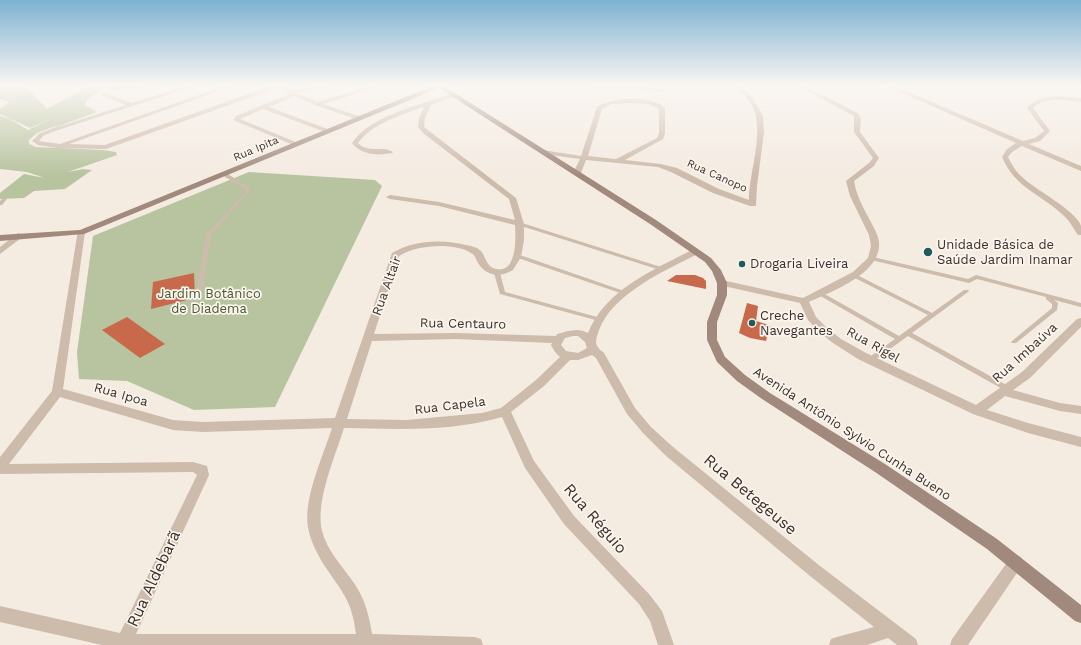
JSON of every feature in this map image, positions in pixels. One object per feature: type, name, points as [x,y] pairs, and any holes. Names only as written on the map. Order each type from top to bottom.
[{"type":"main road","name":"Rua Ipita","points":[[0,238],[81,232],[366,115]]},
{"type":"main road","points":[[485,115],[577,173],[708,260],[716,270],[722,283]]},
{"type":"main road","name":"Avenida Antônio Sylvio Cunha Bueno","points":[[722,283],[722,295],[712,322],[712,340],[721,359],[741,378],[766,396],[880,468],[1016,562],[1081,615]]},
{"type":"street","points":[[102,115],[50,131],[41,135],[35,141],[40,144],[57,146],[106,147],[194,115]]},
{"type":"street","points":[[57,146],[146,115]]},
{"type":"street","points":[[243,115],[238,117],[236,120],[296,144]]},
{"type":"street","points":[[286,115],[328,131]]},
{"type":"street","points":[[350,115],[359,118]]},
{"type":"street","points":[[390,152],[367,151],[356,146],[355,143],[362,133],[402,115]]},
{"type":"street","points":[[423,115],[421,127],[425,132],[512,198],[517,208],[520,224],[517,256],[511,268],[497,272]]},
{"type":"street","points":[[577,173],[584,158],[597,115]]},
{"type":"street","points":[[618,160],[660,139],[662,133],[662,115]]},
{"type":"street","name":"Rua Canopo","points":[[543,152],[584,158],[659,164],[716,190],[753,204],[753,186],[761,132],[759,115]]},
{"type":"street","points":[[722,283],[804,301],[853,276],[865,268],[873,259],[876,249],[873,237],[850,181],[859,172],[871,165],[876,158],[857,132],[858,120],[856,115]]},
{"type":"street","points":[[957,115],[1081,168]]},
{"type":"street","points":[[1034,115],[1045,126],[1047,132],[1044,136],[1037,140],[1022,143],[1010,149],[1005,158],[1007,166],[1018,177],[1069,217],[1079,227],[1081,233]]},
{"type":"street","points":[[390,197],[439,204],[520,224]]},
{"type":"street","points":[[0,466],[58,392],[81,232]]},
{"type":"street","points":[[0,251],[18,236]]},
{"type":"street","name":"Rua Altair","points":[[365,642],[361,616],[355,599],[318,537],[314,521],[318,494],[339,423],[369,338],[395,255],[400,251],[422,245],[463,245],[478,252],[483,265],[491,271],[497,272]]},
{"type":"street","points":[[573,333],[598,320],[617,299],[662,269],[695,252]]},
{"type":"street","name":"Rua Rigel","points":[[804,301],[812,318],[822,329],[837,341],[870,360],[977,412]]},
{"type":"street","points":[[591,344],[580,333],[573,333],[566,334],[558,340],[556,345],[558,350],[568,356],[582,356],[591,344],[598,320]]},
{"type":"street","name":"Rua Imbaúva","points":[[977,412],[1026,375],[1081,321]]},
{"type":"street","name":"Rua Centauro","points":[[369,338],[456,336],[558,340]]},
{"type":"street","name":"Rua Betegeuse","points":[[591,344],[600,356],[632,411],[652,435],[756,523],[889,630],[910,645]]},
{"type":"street","name":"Rua Capela","points":[[339,423],[407,425],[482,418],[505,411],[540,383],[568,356]]},
{"type":"street","points":[[1006,391],[1060,407],[1081,410]]},
{"type":"street","name":"Rua Ipoa","points":[[58,392],[173,425],[203,427],[339,423]]},
{"type":"street","name":"Rua Réguio","points":[[505,411],[529,464],[569,520],[644,599],[656,617],[666,645]]},
{"type":"street","points":[[977,412],[1028,428],[1081,442]]},
{"type":"street","name":"Rua Aldebarã","points":[[0,469],[194,467],[202,470],[203,475],[124,642],[365,642],[475,645]]},
{"type":"street","points":[[958,645],[1016,562]]},
{"type":"street","points":[[0,614],[124,642]]},
{"type":"street","points":[[837,645],[889,630]]},
{"type":"lane","points":[[199,292],[209,235],[248,191],[247,188],[224,174]]},
{"type":"lane","points":[[0,204],[5,199]]},
{"type":"lane","points":[[520,224],[662,269]]},
{"type":"lane","points":[[517,256],[626,293]]},
{"type":"lane","points":[[873,259],[968,281],[976,277],[1081,305]]},
{"type":"lane","points":[[497,272],[502,293],[598,320]]},
{"type":"lane","points":[[853,276],[932,315]]},
{"type":"lane","points":[[870,360],[966,291]]},
{"type":"lane","points":[[819,293],[899,339]]},
{"type":"lane","points":[[1014,342],[1055,309],[1055,303],[1045,296]]},
{"type":"lane","points":[[908,332],[1006,391]]},
{"type":"green space","points":[[2,115],[89,115],[37,133],[29,140],[29,144],[36,147],[103,150],[116,152],[117,155],[68,172],[83,169],[92,170],[65,189],[34,191],[24,198],[0,199],[0,193],[24,174],[45,178],[27,172],[0,169],[0,116],[10,119],[28,130],[53,118],[30,128]]},
{"type":"green space","name":"Jardim Botânico de Diadema","points":[[249,172],[375,180],[382,186],[275,407],[194,410],[127,381],[79,379],[77,352],[93,236]]},
{"type":"building","points":[[194,273],[195,298],[151,309],[153,282]]},
{"type":"building","points":[[676,275],[695,275],[703,278],[706,281],[706,289],[667,281]]},
{"type":"building","name":"Creche Navegantes","points":[[747,303],[758,306],[756,321],[769,325],[775,331],[762,334],[767,337],[766,341],[750,338],[739,333]]},
{"type":"building","points":[[127,317],[165,344],[140,358],[102,330]]},
{"type":"place","name":"Unidade Básica de Saúde Jardim Inamar","points":[[928,252]]},
{"type":"place","name":"Drogaria Liveira","points":[[742,264]]},
{"type":"place","name":"Creche Navegantes","points":[[752,323]]}]
